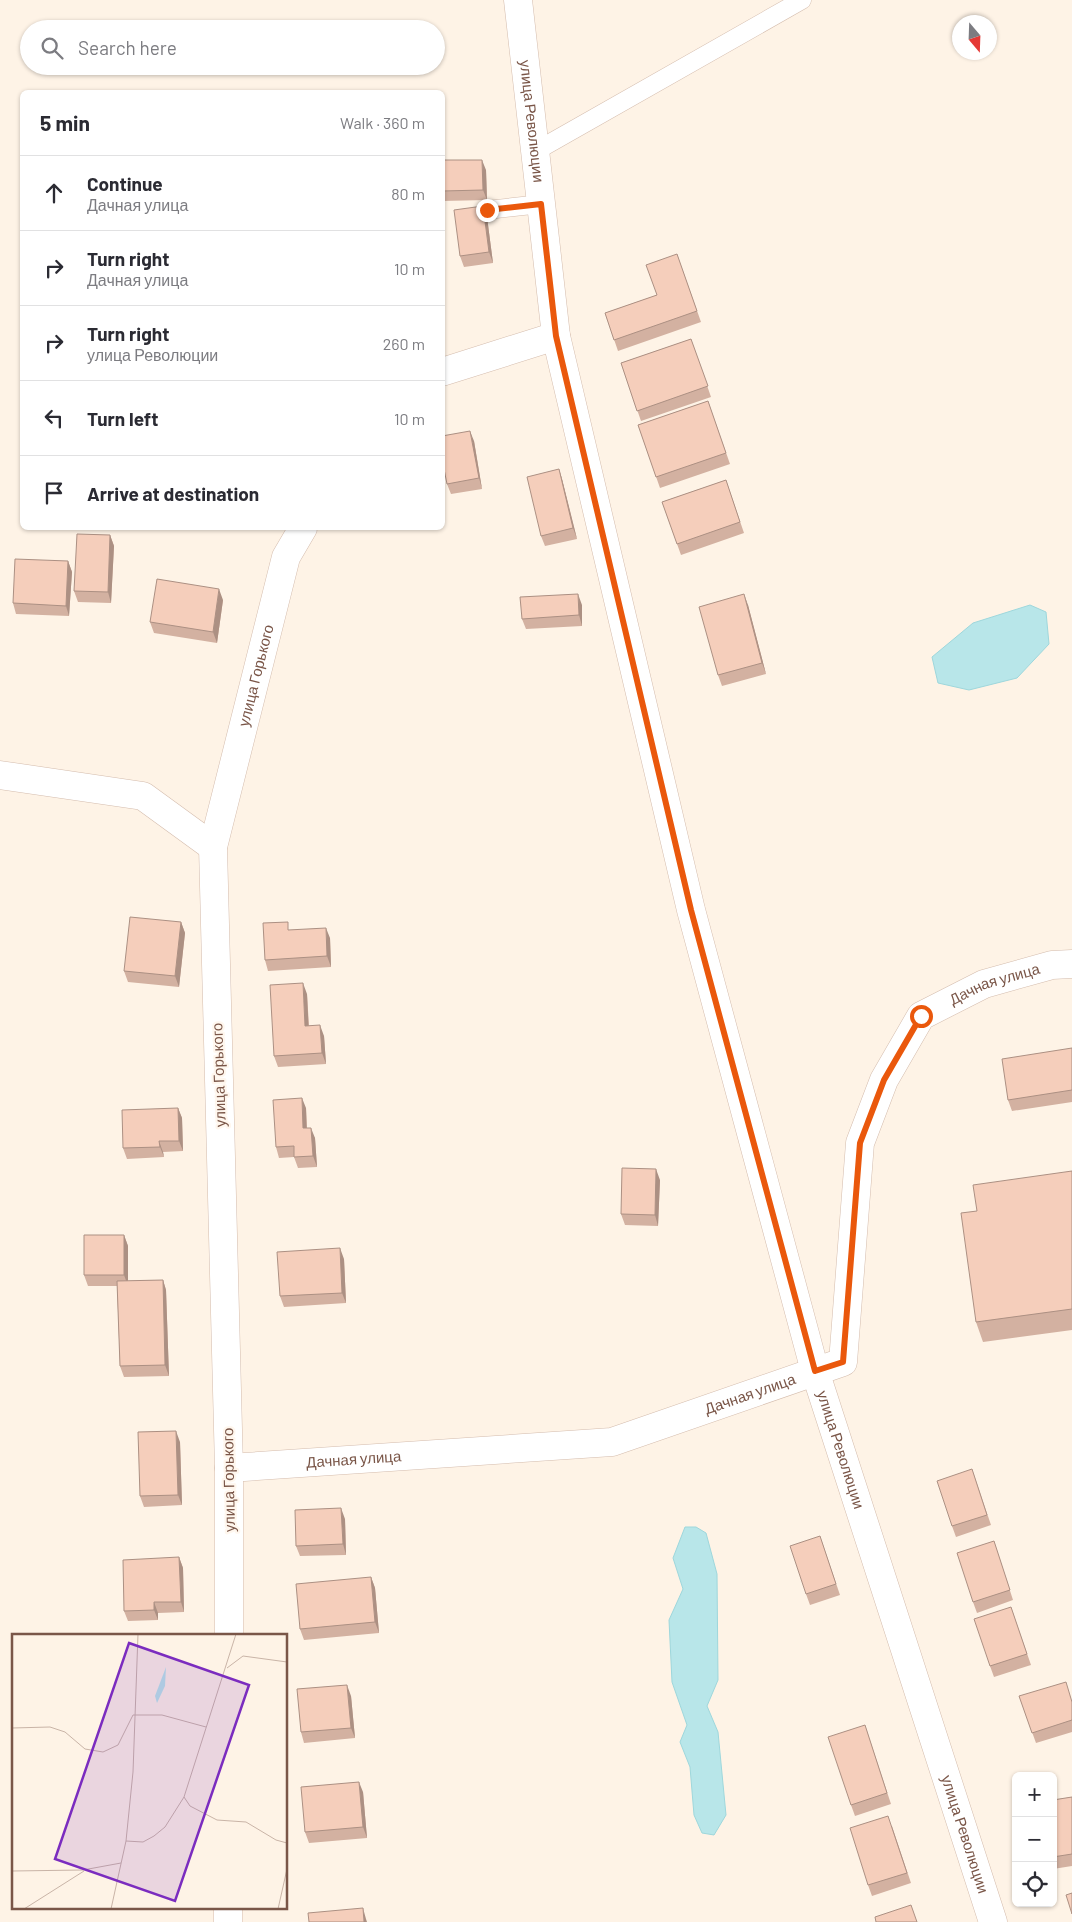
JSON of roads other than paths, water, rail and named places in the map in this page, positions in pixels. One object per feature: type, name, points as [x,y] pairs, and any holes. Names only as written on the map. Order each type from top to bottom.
[{"type":"street","name":"улица Революции","points":[[518,0],[556,336],[691,910],[815,1371],[993,1922]]},
{"type":"street","points":[[445,371],[556,336]]},
{"type":"street","name":"улица Горького","points":[[229,1634],[229,1468],[213,847],[286,557],[302,530]]},
{"type":"street","points":[[0,775],[143,796],[213,847]]},
{"type":"street","name":"Дачная улица","points":[[229,1468],[612,1442],[843,1362],[860,1143],[884,1080],[921,1016],[984,984],[1052,965],[1072,964]]},
{"type":"lane","points":[[536,150],[794,2]]},
{"type":"lane","points":[[487,210],[541,204]]},
{"type":"water","points":[[1030,605],[1046,612],[1049,644],[1017,678],[969,690],[938,683],[932,657],[973,623]]},
{"type":"water","points":[[685,1527],[696,1527],[706,1533],[717,1574],[718,1680],[707,1706],[718,1732],[726,1815],[714,1835],[702,1833],[694,1815],[690,1767],[680,1742],[687,1725],[672,1682],[669,1620],[683,1589],[673,1558]]}]
